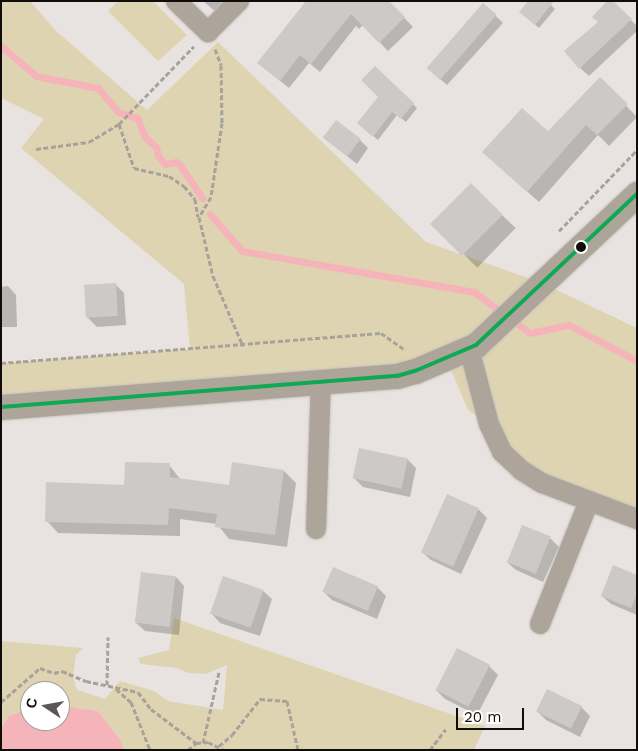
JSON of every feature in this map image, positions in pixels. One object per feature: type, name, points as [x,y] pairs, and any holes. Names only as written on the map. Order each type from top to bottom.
[{"type":"street","points":[[176,1],[208,32],[239,1]]},
{"type":"street","points":[[1,407],[397,376],[428,366],[479,340],[637,194]]},
{"type":"street","points":[[479,340],[489,424],[502,452],[521,470],[542,482],[589,502],[637,518]]},
{"type":"street","points":[[316,529],[321,381]]},
{"type":"street","points":[[540,624],[589,502]]},
{"type":"path","points":[[36,149],[89,142],[120,123],[208,32],[221,64],[222,123],[211,196],[198,217]]},
{"type":"path","points":[[120,123],[134,168],[169,176],[184,186],[195,199],[212,276],[244,346]]},
{"type":"path","points":[[1,363],[244,346],[381,333],[428,366]]},
{"type":"path","points":[[107,685],[108,636]]},
{"type":"path","points":[[1,702],[40,668],[54,673],[62,671],[116,689],[138,692],[151,709],[196,743]]},
{"type":"path","points":[[203,742],[219,672]]},
{"type":"path","points":[[116,689],[130,702],[150,750]]},
{"type":"path","points":[[219,746],[232,735],[260,699],[287,701],[298,750]]},
{"type":"path","points":[[432,748],[446,729]]},
{"type":"path","points":[[188,750],[196,743],[203,742],[219,746],[224,750]]},
{"type":"shaded area","points":[[1,1],[30,1],[55,30],[147,110],[218,42],[426,242],[542,283],[637,328],[637,510],[542,483],[489,424],[468,410],[446,358],[1,407],[1,363],[190,349],[184,284],[21,148],[44,119],[1,98]]},
{"type":"shaded area","points":[[118,1],[153,1],[187,35],[158,61],[108,11]]},
{"type":"shaded area","points":[[174,618],[485,726],[474,750],[124,750],[121,741],[98,711],[70,707],[70,681],[20,681],[20,712],[9,716],[1,728],[1,641],[83,648],[76,655],[73,677],[77,690],[105,699],[120,681],[154,691],[168,701],[223,710],[227,665],[206,674],[188,673],[177,668],[141,664],[138,658],[169,650]]},
{"type":"shaded area","points":[[70,707],[98,711],[121,741],[124,750],[1,750],[1,728],[9,716],[20,712],[20,731],[70,731]]},
{"type":"building","points":[[306,1],[389,1],[405,17],[379,43],[351,14],[311,64],[300,55],[280,81],[257,63]]},
{"type":"building","points":[[528,1],[554,1],[535,25],[519,12]]},
{"type":"building","points":[[607,1],[613,1],[632,19],[579,69],[564,51],[598,22],[592,17]]},
{"type":"building","points":[[483,3],[497,15],[440,80],[427,68]]},
{"type":"building","points":[[375,66],[414,103],[401,119],[392,112],[373,137],[357,123],[378,97],[361,80]]},
{"type":"building","points":[[600,77],[628,104],[597,135],[586,125],[527,192],[482,152],[522,108],[548,131]]},
{"type":"building","points":[[336,120],[361,139],[348,156],[323,138]]},
{"type":"building","points":[[471,183],[503,215],[462,256],[430,224]]},
{"type":"building","points":[[116,283],[118,316],[86,318],[84,285]]},
{"type":"building","points":[[359,448],[408,458],[401,489],[353,478]]},
{"type":"building","points":[[125,462],[170,463],[170,477],[229,485],[232,462],[284,470],[275,535],[215,527],[217,514],[169,508],[168,525],[45,522],[46,482],[124,485]]},
{"type":"building","points":[[447,494],[479,508],[453,567],[421,552]]},
{"type":"building","points":[[522,525],[551,537],[536,574],[507,562]]},
{"type":"building","points":[[613,565],[637,575],[637,594],[631,608],[601,596]]},
{"type":"building","points":[[333,567],[378,586],[368,611],[322,592]]},
{"type":"building","points":[[141,572],[176,576],[170,627],[135,623]]},
{"type":"building","points":[[223,576],[264,590],[251,628],[210,614]]},
{"type":"building","points":[[457,648],[490,665],[469,707],[436,690]]},
{"type":"building","points":[[547,689],[582,706],[571,729],[536,711]]},
{"type":"waterway","points":[[1,46],[36,76],[98,88],[118,112],[137,118],[145,137],[156,147],[158,156],[165,164],[176,162],[180,165],[202,198]]},
{"type":"waterway","points":[[210,214],[242,251],[474,292],[530,333],[569,325],[637,361]]},
{"type":"transit line","points":[[1,407],[397,376],[415,371],[476,345],[637,194]]}]
